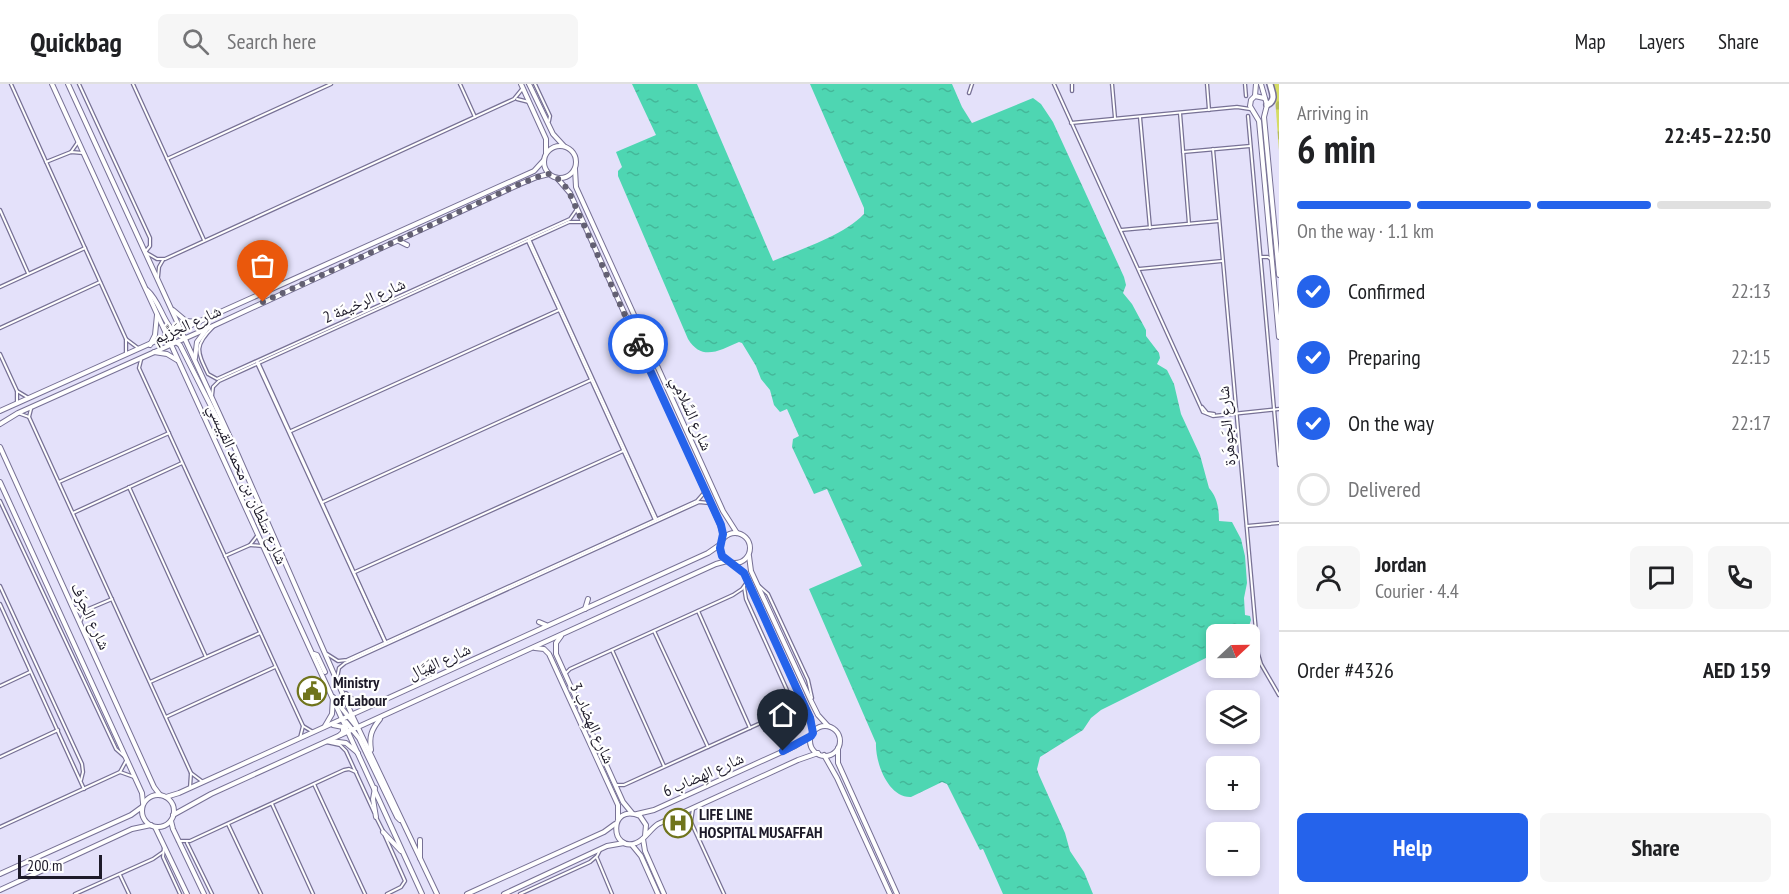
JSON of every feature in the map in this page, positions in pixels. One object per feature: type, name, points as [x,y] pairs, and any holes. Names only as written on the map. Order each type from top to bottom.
[{"type":"highway","points":[[1266,108],[1274,97],[1270,84]]},
{"type":"street","points":[[11,84],[126,339],[126,355]]},
{"type":"street","name":"شارع سلطان بن محمد القبيسي","points":[[52,84],[168,337],[174,342],[179,360],[333,696],[372,757],[437,893]]},
{"type":"street","name":"شارع سلطان بن محمد القبيسي","points":[[68,84],[212,396],[327,654],[342,690],[360,754],[422,894]]},
{"type":"street","points":[[79,84],[150,238],[150,246],[145,252],[157,259],[165,259],[514,99],[530,103]]},
{"type":"street","points":[[133,84],[204,241]]},
{"type":"street","points":[[167,159],[331,84]]},
{"type":"street","points":[[460,84],[475,117]]},
{"type":"street","points":[[529,84],[556,140],[564,147]]},
{"type":"street","points":[[535,84],[550,116],[547,123]]},
{"type":"street","points":[[969,93],[972,84]]},
{"type":"street","points":[[1054,84],[1202,407],[1207,413],[1216,415],[1279,409]]},
{"type":"street","points":[[1072,84],[1072,91]]},
{"type":"street","points":[[1112,84],[1115,118]]},
{"type":"street","points":[[1207,84],[1209,110]]},
{"type":"street","points":[[1245,84],[1246,96]]},
{"type":"street","points":[[1240,107],[1255,96],[1256,84]]},
{"type":"street","points":[[1261,84],[1266,108],[1279,275]]},
{"type":"street","points":[[514,99],[522,86]]},
{"type":"street","points":[[522,86],[546,140],[545,158],[545,167],[549,174],[557,178],[567,177],[575,169],[575,157],[570,149],[553,147],[545,158]]},
{"type":"street","points":[[1255,96],[1264,98]]},
{"type":"street","points":[[1251,100],[1251,109]]},
{"type":"street","points":[[1071,123],[1240,107],[1251,109],[1256,113],[1260,124],[1279,337]]},
{"type":"street","points":[[1256,113],[1266,108]]},
{"type":"street","points":[[1180,113],[1189,224]]},
{"type":"street","points":[[1140,116],[1150,228]]},
{"type":"street","points":[[1248,116],[1279,465]]},
{"type":"street","points":[[71,152],[78,141]]},
{"type":"street","points":[[1183,152],[1250,146]]},
{"type":"street","name":"شارع الجَوهَرة","points":[[1213,149],[1238,413],[1257,654],[1279,695]]},
{"type":"street","points":[[46,162],[71,152],[83,153]]},
{"type":"street","name":"شارع الجَزِّيم","points":[[0,411],[534,171],[545,158]]},
{"type":"street","name":"شارع السَّلامِي","points":[[575,169],[574,181],[579,194],[723,511],[737,533]]},
{"type":"street","name":"شارع الجَزِّيم","points":[[0,424],[18,413],[215,325],[528,180],[549,174]]},
{"type":"street","name":"شارع السَّلامِي","points":[[557,178],[566,188],[577,209],[712,505],[722,528],[721,543]]},
{"type":"street","points":[[577,209],[572,218],[528,239],[656,520]]},
{"type":"street","points":[[0,210],[29,274]]},
{"type":"street","name":"شارع الرخيمَة 2","points":[[215,325],[201,340],[198,349],[211,377],[219,378],[528,239],[571,221],[583,222]]},
{"type":"street","points":[[1121,230],[1220,221]]},
{"type":"street","points":[[398,241],[407,245]]},
{"type":"street","points":[[0,287],[85,248]]},
{"type":"street","points":[[1267,257],[1271,252]]},
{"type":"street","points":[[1261,257],[1272,260]]},
{"type":"street","points":[[158,281],[159,267],[165,259]]},
{"type":"street","points":[[1139,269],[1223,261]]},
{"type":"street","points":[[0,328],[100,282]]},
{"type":"street","name":"شارع الرخيمَة 2","points":[[212,396],[213,387],[217,382],[423,287]]},
{"type":"street","points":[[146,288],[152,294],[168,325],[175,333],[184,337]]},
{"type":"street","points":[[169,305],[186,321],[201,322]]},
{"type":"street","points":[[290,432],[560,309]]},
{"type":"street","points":[[150,345],[155,335],[158,314]]},
{"type":"street","points":[[195,362],[197,342],[207,328]]},
{"type":"street","points":[[126,339],[139,350]]},
{"type":"street","points":[[174,342],[185,354],[228,440],[234,446]]},
{"type":"street","points":[[153,352],[167,354],[179,360]]},
{"type":"street","points":[[0,354],[17,391],[16,405]]},
{"type":"street","points":[[139,368],[142,357]]},
{"type":"street","points":[[258,362],[386,643]]},
{"type":"street","points":[[129,363],[139,368],[303,726],[314,732]]},
{"type":"street","points":[[322,503],[592,380]]},
{"type":"street","points":[[17,391],[30,398]]},
{"type":"street","points":[[29,417],[33,407]]},
{"type":"street","points":[[18,413],[29,417],[191,773],[203,782]]},
{"type":"street","points":[[59,482],[169,433]]},
{"type":"street","name":"شارع الحِرَف","points":[[0,447],[154,787],[160,795]]},
{"type":"street","points":[[354,573],[624,450]]},
{"type":"street","points":[[73,513],[183,463]]},
{"type":"street","name":"شارع الحِرَف","points":[[0,482],[142,792],[143,805]]},
{"type":"street","points":[[129,487],[206,657]]},
{"type":"street","points":[[337,678],[342,665],[697,501],[705,490]]},
{"type":"street","points":[[0,501],[116,749],[126,758],[120,772],[0,827]]},
{"type":"street","points":[[327,654],[336,660],[345,661],[635,532],[656,520],[701,502],[712,505]]},
{"type":"street","points":[[12,526],[16,516]]},
{"type":"street","points":[[1247,526],[1279,523]]},
{"type":"street","points":[[838,748],[832,754],[824,755],[818,753],[811,744],[812,722],[744,573],[728,561],[721,552],[721,543],[730,534],[737,533],[749,541],[751,571],[757,585],[818,715],[840,737],[838,763],[897,894]]},
{"type":"street","points":[[225,556],[250,545],[258,534]]},
{"type":"street","name":"شارع الهَيَّال","points":[[166,797],[708,553],[721,543]]},
{"type":"street","points":[[250,545],[263,547]]},
{"type":"street","points":[[734,564],[742,562],[749,556]]},
{"type":"street","name":"شارع الهَيَّال","points":[[172,817],[197,801],[716,564],[728,561]]},
{"type":"street","points":[[565,676],[570,669],[733,595],[748,582]]},
{"type":"street","points":[[0,586],[82,764],[81,780]]},
{"type":"street","points":[[744,587],[746,599],[791,699],[799,708]]},
{"type":"street","points":[[733,595],[740,595],[746,599]]},
{"type":"street","points":[[74,607],[86,610],[112,599]]},
{"type":"street","points":[[585,609],[588,599]]},
{"type":"street","points":[[0,604],[84,789]]},
{"type":"street","points":[[80,622],[86,610]]},
{"type":"street","points":[[698,611],[750,728]]},
{"type":"street","points":[[0,615],[4,613]]},
{"type":"street","points":[[539,622],[547,626]]},
{"type":"street","points":[[654,631],[708,747]]},
{"type":"street","points":[[150,682],[260,633]]},
{"type":"street","points":[[532,649],[540,648],[546,651],[553,662],[553,659],[558,660],[555,648],[562,635]]},
{"type":"street","points":[[612,650],[664,766]]},
{"type":"street","points":[[313,653],[317,655],[340,706],[348,717]]},
{"type":"street","name":"شارع الهِضاب 3","points":[[558,660],[622,802],[635,814]]},
{"type":"street","name":"شارع الهِضاب 3","points":[[553,662],[618,805],[617,822]]},
{"type":"street","points":[[166,717],[275,667]]},
{"type":"street","points":[[562,668],[570,669]]},
{"type":"street","points":[[0,686],[31,672]]},
{"type":"street","points":[[342,690],[356,704],[371,706]]},
{"type":"street","points":[[320,729],[330,719],[333,696]]},
{"type":"street","points":[[785,712],[791,706],[791,699]]},
{"type":"street","points":[[614,784],[624,785],[785,712],[799,708],[806,709]]},
{"type":"street","points":[[372,757],[370,736],[383,716]]},
{"type":"street","points":[[331,724],[340,725],[343,728],[342,734],[337,737]]},
{"type":"street","points":[[299,738],[303,726]]},
{"type":"street","points":[[812,734],[819,727],[828,726]]},
{"type":"street","points":[[0,757],[58,730]]},
{"type":"street","points":[[354,730],[397,817],[402,822]]},
{"type":"street","name":"شارع الهِضاب 6","points":[[635,814],[661,807],[795,746],[812,734]]},
{"type":"street","points":[[328,741],[346,743],[360,754]]},
{"type":"street","points":[[328,741],[342,747],[350,759],[405,881],[401,888],[387,894]]},
{"type":"street","name":"شارع الهِضاب 6","points":[[644,838],[658,824],[678,814],[818,753]]},
{"type":"street","points":[[824,755],[837,778],[890,894]]},
{"type":"street","points":[[178,841],[186,842],[195,839],[344,770],[349,765],[350,759]]},
{"type":"street","points":[[344,770],[356,772]]},
{"type":"street","points":[[120,772],[135,777]]},
{"type":"street","points":[[190,788],[191,773]]},
{"type":"street","points":[[314,784],[365,894]]},
{"type":"street","points":[[619,794],[624,785]]},
{"type":"street","points":[[375,787],[373,799],[376,817]]},
{"type":"street","points":[[0,874],[131,815],[149,797],[160,795],[166,797],[172,805],[172,826],[204,894]]},
{"type":"street","points":[[272,804],[313,894]]},
{"type":"street","points":[[143,805],[144,820],[153,826],[164,843],[187,894]]},
{"type":"street","points":[[694,808],[691,822],[724,894]]},
{"type":"street","points":[[470,893],[604,832],[623,815],[635,814],[645,821],[646,854],[664,894]]},
{"type":"street","points":[[678,814],[691,822]]},
{"type":"street","points":[[0,890],[132,829],[162,826],[172,817]]},
{"type":"street","points":[[617,822],[617,835],[625,843]]},
{"type":"street","points":[[228,824],[261,894]]},
{"type":"street","points":[[383,832],[405,855]]},
{"type":"street","points":[[504,894],[600,849],[613,844],[631,844],[644,838]]},
{"type":"street","points":[[191,849],[195,839]]},
{"type":"street","points":[[420,840],[420,859]]},
{"type":"street","points":[[186,842],[212,894]]},
{"type":"street","points":[[164,843],[162,852],[180,894]]},
{"type":"street","points":[[631,844],[641,856],[658,894]]},
{"type":"street","points":[[520,894],[590,862],[597,856],[600,849]]},
{"type":"street","points":[[77,894],[155,858],[162,852]]},
{"type":"street","points":[[597,856],[612,894]]},
{"type":"street","points":[[155,858],[165,860]]},
{"type":"street","points":[[590,862],[600,866]]},
{"type":"street","points":[[120,874],[129,894]]},
{"type":"green space","points":[[1274,84],[1279,84],[1279,151]]},
{"type":"water","points":[[632,84],[697,84],[773,261],[809,247],[845,229],[864,214],[864,208],[810,84],[952,84],[972,123],[1033,98],[1041,104],[1053,122],[1124,277],[1126,285],[1123,293],[1132,304],[1146,330],[1146,336],[1159,353],[1160,358],[1157,364],[1167,370],[1174,384],[1181,414],[1200,455],[1209,488],[1216,499],[1219,521],[1232,522],[1241,539],[1247,583],[1244,598],[1245,615],[1250,616],[1251,620],[1250,624],[1206,624],[1206,658],[1101,710],[1091,718],[1083,730],[1040,757],[1037,769],[1039,775],[1065,833],[1070,851],[1084,872],[1093,894],[1003,894],[983,849],[980,850],[947,784],[942,782],[911,797],[896,792],[885,778],[878,760],[876,743],[809,589],[862,566],[827,489],[814,494],[792,447],[793,439],[799,436],[787,409],[780,412],[774,405],[770,390],[761,379],[742,343],[739,342],[718,351],[705,352],[693,346],[688,339],[618,176],[618,171],[622,167],[616,152],[656,135]]},
{"type":"way so far","points":[[263,302],[520,184],[549,174],[560,180],[568,190],[638,344]]},
{"type":"place","name":"Ministry of Labour","points":[[312,691]]},
{"type":"place","name":"LIFE LINE HOSPITAL MUSAFFAH","points":[[678,823]]},
{"type":"route","points":[[638,344],[721,525],[722,556],[744,573],[812,722],[811,736],[783,751]]}]
